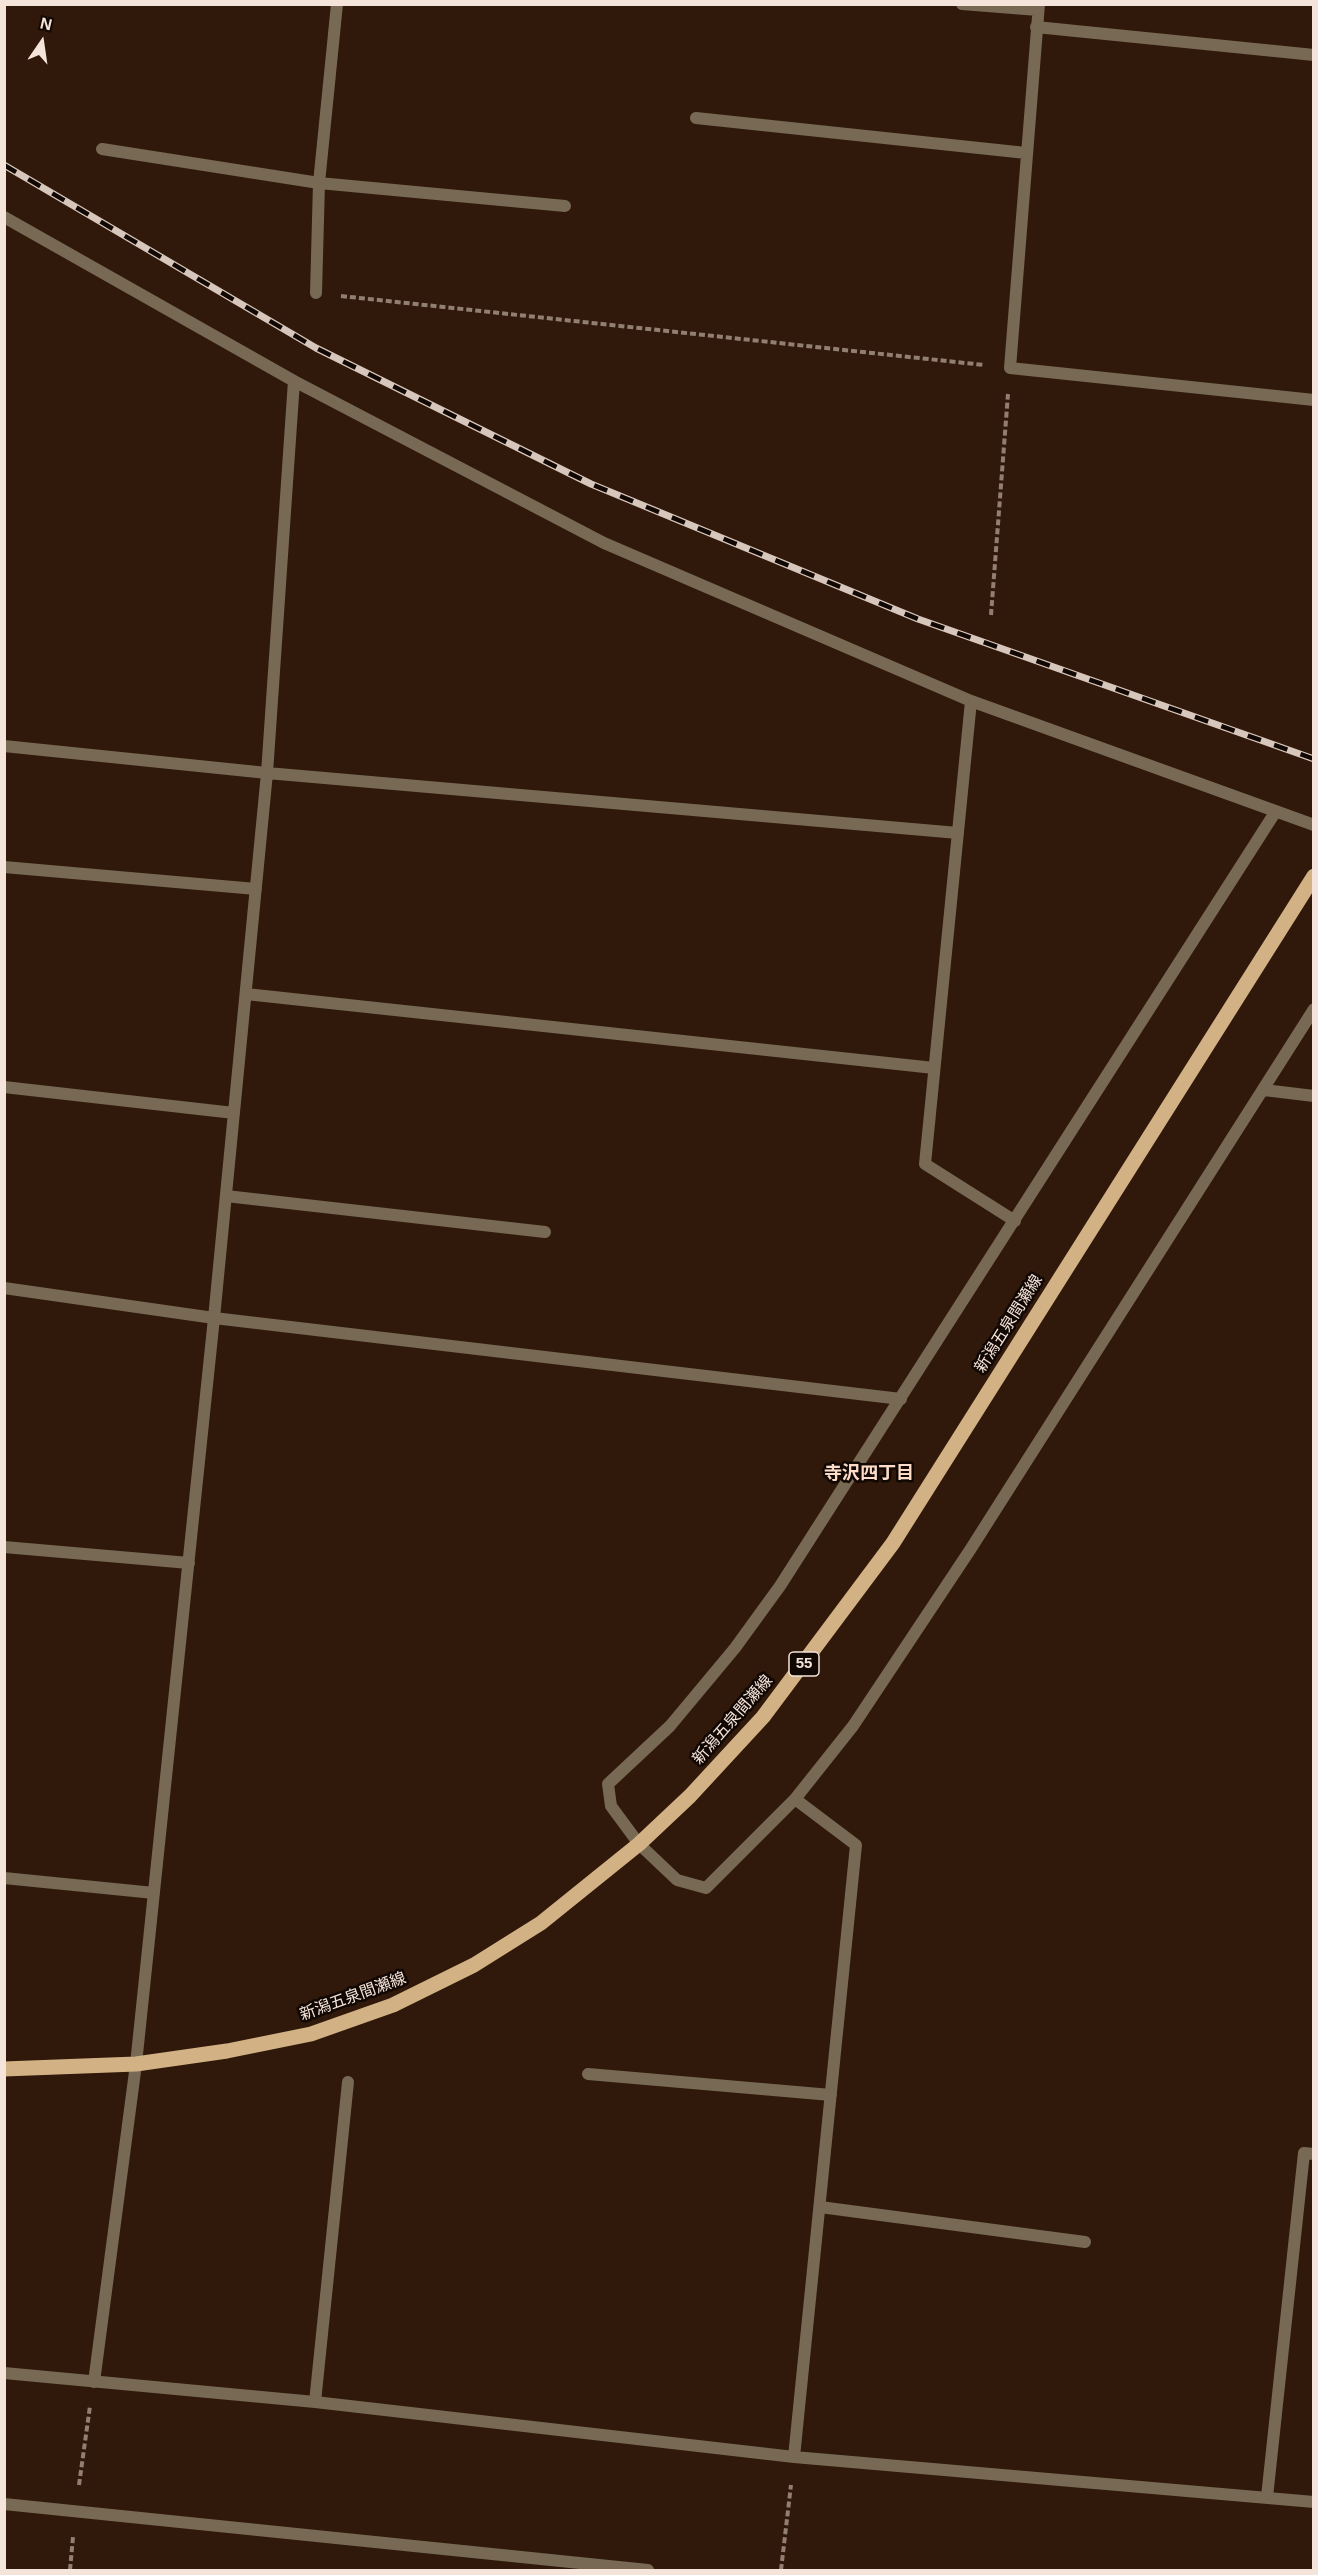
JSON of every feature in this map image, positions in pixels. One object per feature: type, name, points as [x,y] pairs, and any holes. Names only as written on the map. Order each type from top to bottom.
[{"type":"main road","name":"新潟五泉間瀬線","points":[[4,2069],[136,2064],[227,2051],[311,2034],[393,2005],[474,1965],[542,1923],[639,1844],[690,1796],[763,1717],[892,1543],[1312,877]]},
{"type":"street","points":[[316,293],[319,183],[337,4]]},
{"type":"street","points":[[962,4],[1039,7],[1010,368],[1314,400]]},
{"type":"street","points":[[1036,27],[1314,55]]},
{"type":"street","points":[[696,118],[1026,153]]},
{"type":"street","points":[[102,149],[319,183],[565,206]]},
{"type":"street","points":[[4,217],[294,381],[604,543],[971,701],[1314,825]]},
{"type":"street","points":[[94,2382],[136,2064],[214,1318],[267,773],[294,381]]},
{"type":"street","points":[[971,701],[925,1164],[1016,1221]]},
{"type":"street","points":[[4,746],[267,773],[958,833]]},
{"type":"street","points":[[1276,811],[1016,1221],[780,1586],[735,1648],[670,1726],[608,1784],[611,1806],[639,1844],[677,1880],[706,1888],[795,1799],[853,1726],[913,1639],[1314,1009]]},
{"type":"street","points":[[4,867],[256,889]]},
{"type":"street","points":[[246,994],[934,1068]]},
{"type":"street","points":[[4,1087],[234,1113]]},
{"type":"street","points":[[1264,1090],[1314,1095]]},
{"type":"street","points":[[226,1196],[545,1232]]},
{"type":"street","points":[[4,1288],[214,1318],[901,1400]]},
{"type":"street","points":[[4,1547],[189,1563]]},
{"type":"street","points":[[794,2457],[856,1845],[795,1799]]},
{"type":"street","points":[[4,1878],[154,1893]]},
{"type":"street","points":[[588,2074],[831,2095]]},
{"type":"street","points":[[315,2402],[348,2082]]},
{"type":"street","points":[[1267,2497],[1304,2153],[1314,2154]]},
{"type":"street","points":[[820,2207],[1085,2242]]},
{"type":"street","points":[[4,2373],[315,2402],[794,2457],[1314,2502]]},
{"type":"street","points":[[4,2504],[648,2571]]},
{"type":"path","points":[[316,293],[1010,368],[991,615]]},
{"type":"path","points":[[70,2571],[75,2512],[94,2382]]},
{"type":"path","points":[[781,2571],[794,2457]]},
{"type":"railway","points":[[4,165],[316,348],[591,484],[918,619],[1314,759]]},
{"type":"district","name":"寺沢四丁目","points":[[869,1474]]}]
